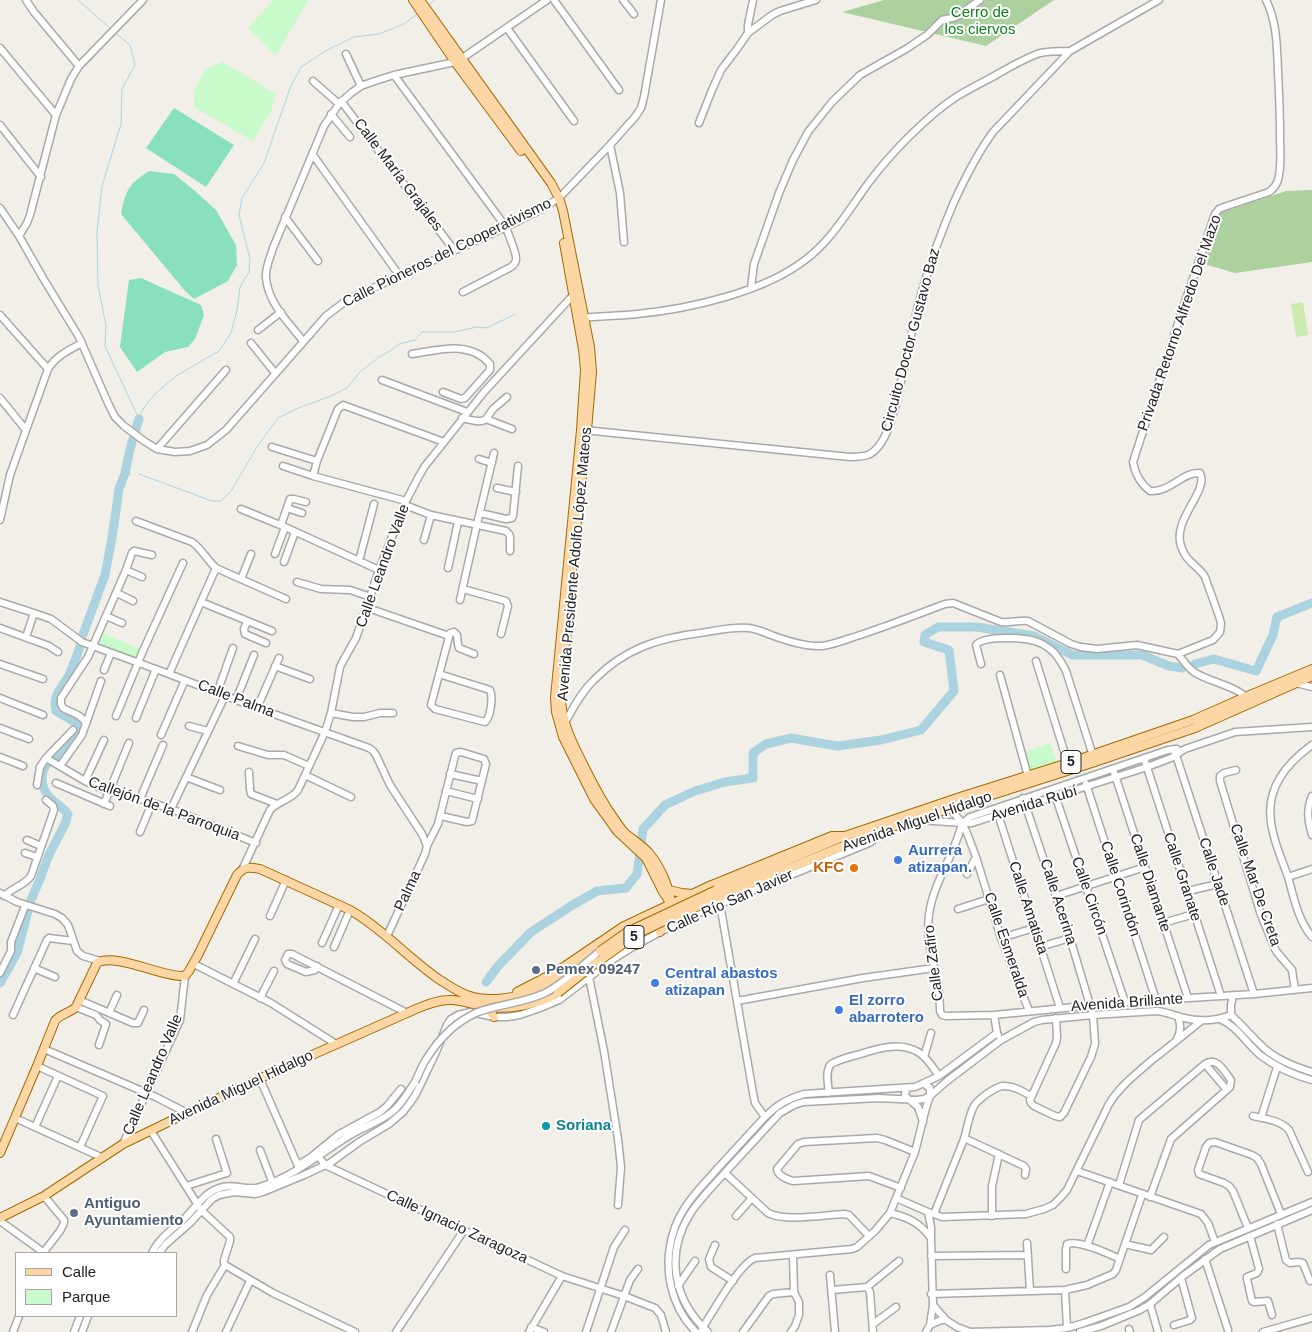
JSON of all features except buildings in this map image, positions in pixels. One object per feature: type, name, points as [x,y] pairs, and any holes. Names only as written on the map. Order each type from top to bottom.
[{"type":"main road","name":"Avenida Presidente Adolfo López Mateos","points":[[413,0],[557,199],[558,212],[581,318],[585,370],[584,430],[555,697],[556,712],[562,726],[563,737],[594,799],[617,831],[653,859],[669,890],[671,904]]},
{"type":"main road","name":"Avenida Presidente Adolfo López Mateos","points":[[420,0],[458,60]]},
{"type":"main road","name":"5","points":[[1295,680],[1312,669]]},
{"type":"main road","name":"5","points":[[1295,680],[1312,676]]},
{"type":"main road","name":"Avenida Miguel Hidalgo","points":[[600,951],[627,932],[717,899],[845,836],[946,802],[1029,779],[1195,728],[1248,700],[1295,680]]},
{"type":"main road","name":"Avenida Miguel Hidalgo","points":[[0,1220],[44,1196],[123,1144],[403,1014],[444,1000],[502,1008],[516,1007],[558,996],[588,969],[637,934],[662,922],[880,831],[951,809],[1029,779]]},
{"type":"main road","name":"Calle Río San Javier","points":[[508,997],[548,976],[624,926],[694,893],[832,836],[845,836]]},
{"type":"main road","name":"Avenida Presidente Adolfo López Mateos","points":[[639,847],[671,904]]},
{"type":"main road","points":[[0,1153],[57,1018],[70,1012],[78,1004],[95,967],[100,961],[110,960],[172,975],[185,976],[194,964],[237,875],[243,868],[260,869],[350,910],[387,936],[418,964],[457,991],[472,997],[489,999],[508,997],[532,991],[546,985],[592,954],[600,951]]},
{"type":"main road","points":[[708,888],[704,892],[703,899],[707,905],[717,899]]},
{"type":"main road","points":[[669,890],[694,893]]},
{"type":"main road","points":[[671,904],[681,912],[694,915]]},
{"type":"main road","points":[[660,932],[670,918],[671,904]]},
{"type":"main road","points":[[624,926],[634,928],[637,931],[639,935],[636,945]]},
{"type":"main road","points":[[444,1000],[449,995],[449,988],[445,983]]},
{"type":"main road","points":[[540,1008],[546,998]]},
{"type":"main road","points":[[471,1012],[486,1007],[497,1017]]},
{"type":"street","points":[[26,0],[79,66]]},
{"type":"street","points":[[19,236],[30,215],[56,115],[71,79],[79,66],[144,0]]},
{"type":"street","points":[[303,341],[274,304],[268,292],[267,264],[285,217],[331,114],[340,102],[361,86],[394,75],[458,60],[547,0]]},
{"type":"street","points":[[554,0],[618,90]]},
{"type":"street","points":[[623,0],[634,14]]},
{"type":"street","name":"Calle Pioneros del Cooperativismo","points":[[0,208],[19,236],[82,343],[116,417],[127,429],[157,449],[175,452],[190,451],[207,445],[226,430],[303,341],[337,307],[359,293],[506,227],[557,199],[610,146],[635,118],[641,108],[661,0]]},
{"type":"street","points":[[748,33],[752,0]]},
{"type":"street","points":[[699,123],[721,70],[748,33],[780,11],[816,0]]},
{"type":"street","points":[[751,288],[754,264],[779,193],[793,160],[808,132],[832,102],[860,75],[927,35],[942,20],[956,17],[980,0]]},
{"type":"street","points":[[581,318],[638,314],[684,307],[724,298],[784,274],[818,250],[841,223],[871,179],[900,147],[946,104],[1010,67],[1038,54],[1070,50],[1159,0]]},
{"type":"street","name":"Privada Retorno Alfredo Del Mazo","points":[[1178,654],[1213,640],[1220,632],[1221,623],[1205,576],[1188,561],[1179,539],[1181,524],[1198,492],[1202,475],[1194,473],[1163,490],[1150,491],[1138,476],[1133,462],[1215,214],[1219,209],[1269,192],[1278,181],[1280,106],[1277,45],[1276,31],[1266,0]]},
{"type":"street","points":[[506,28],[574,122]]},
{"type":"street","points":[[0,48],[56,115]]},
{"type":"street","name":"Circuito Doctor Gustavo Baz","points":[[584,430],[850,457],[861,457],[870,454],[882,441],[889,427],[924,282],[933,253],[976,158],[993,132],[1070,50]]},
{"type":"street","points":[[346,54],[361,86]]},
{"type":"street","points":[[394,75],[506,227],[515,255],[516,260],[511,267],[463,292]]},
{"type":"street","name":"Calle María Grajales","points":[[312,81],[340,102],[454,250]]},
{"type":"street","points":[[331,114],[350,137]]},
{"type":"street","points":[[0,125],[41,177]]},
{"type":"street","points":[[610,146],[620,193],[624,242]]},
{"type":"street","points":[[313,155],[399,275]]},
{"type":"street","points":[[285,217],[318,261]]},
{"type":"street","name":"Calle Leandro Valle","points":[[243,868],[270,810],[295,794],[325,732],[331,713],[340,667],[356,638],[368,608],[379,570],[405,503],[419,476],[464,415],[575,293]]},
{"type":"street","points":[[258,330],[281,312]]},
{"type":"street","points":[[0,316],[48,369]]},
{"type":"street","points":[[0,519],[8,484],[48,369],[57,358],[82,343]]},
{"type":"street","points":[[251,343],[275,374]]},
{"type":"street","points":[[412,354],[454,348],[471,350],[488,361],[491,367],[490,370],[463,399],[444,392]]},
{"type":"street","points":[[157,449],[226,370]]},
{"type":"street","points":[[382,380],[480,421],[486,419],[493,409],[507,397]]},
{"type":"street","points":[[476,386],[484,392]]},
{"type":"street","points":[[0,398],[26,430]]},
{"type":"street","points":[[312,476],[338,409],[343,405],[444,442]]},
{"type":"street","points":[[486,419],[512,429]]},
{"type":"street","points":[[272,448],[317,461]]},
{"type":"street","points":[[460,600],[494,453]]},
{"type":"street","points":[[479,459],[492,463]]},
{"type":"street","points":[[283,466],[405,503],[431,515],[508,532],[510,536],[510,551]]},
{"type":"street","points":[[480,513],[506,519],[512,518],[518,466]]},
{"type":"street","points":[[497,488],[516,492]]},
{"type":"street","points":[[276,554],[289,501],[292,499],[306,502]]},
{"type":"street","points":[[359,560],[374,504]]},
{"type":"street","points":[[287,508],[302,513]]},
{"type":"street","points":[[241,509],[379,570]]},
{"type":"street","points":[[424,540],[431,515]]},
{"type":"street","points":[[136,521],[195,544],[216,568],[286,599]]},
{"type":"street","points":[[448,568],[458,522]]},
{"type":"street","points":[[284,562],[295,532]]},
{"type":"street","points":[[86,724],[80,716],[63,708],[61,698],[85,663],[117,593],[132,553],[134,551],[152,555]]},
{"type":"street","points":[[241,579],[251,554]]},
{"type":"street","points":[[116,716],[138,662],[183,563]]},
{"type":"street","points":[[169,674],[216,568]]},
{"type":"street","points":[[126,570],[142,577]]},
{"type":"street","points":[[297,582],[321,590],[350,590],[371,597]]},
{"type":"street","points":[[462,589],[506,601],[508,606],[501,634]]},
{"type":"street","points":[[117,593],[133,601]]},
{"type":"street","name":"Calle Palma","points":[[0,602],[50,619],[77,640],[369,748],[373,751],[390,785],[422,834],[427,846]]},
{"type":"street","points":[[201,602],[272,631]]},
{"type":"street","points":[[562,726],[583,692],[594,679],[618,659],[649,643],[686,634],[749,628],[801,644],[822,646],[834,644],[945,604],[953,603],[1000,622],[1021,620],[1028,622],[1081,647],[1097,649],[1137,644],[1178,654],[1194,672],[1237,691],[1248,700]]},
{"type":"street","points":[[368,608],[447,635],[451,632],[456,633],[459,648],[474,654]]},
{"type":"street","points":[[26,637],[34,613]]},
{"type":"street","points":[[106,616],[122,623]]},
{"type":"street","points":[[247,622],[244,629],[245,634],[266,643]]},
{"type":"street","points":[[0,628],[49,646],[58,652]]},
{"type":"street","points":[[439,674],[490,690],[492,694],[488,720],[482,722],[433,708],[431,703],[447,635]]},
{"type":"street","points":[[981,664],[976,645],[979,641],[1000,638],[1029,640],[1039,642],[1050,649],[1060,660],[1066,671],[1094,759]]},
{"type":"street","points":[[217,692],[233,648]]},
{"type":"street","points":[[104,670],[112,653]]},
{"type":"street","points":[[236,700],[254,655]]},
{"type":"street","points":[[257,708],[279,658]]},
{"type":"street","points":[[1036,661],[1069,767]]},
{"type":"street","points":[[0,664],[43,679]]},
{"type":"street","points":[[275,666],[310,679]]},
{"type":"street","points":[[136,718],[156,669]]},
{"type":"street","points":[[1000,675],[1029,779]]},
{"type":"street","points":[[160,735],[185,680]]},
{"type":"street","points":[[1295,680],[1312,687]]},
{"type":"street","points":[[60,766],[82,735],[101,681]]},
{"type":"street","name":"Callejón de la Parroquia","points":[[170,809],[225,696]]},
{"type":"street","points":[[0,698],[43,715]]},
{"type":"street","points":[[331,713],[364,717],[380,713],[393,713]]},
{"type":"street","points":[[189,726],[208,731]]},
{"type":"street","name":"Avenida Rubí","points":[[962,823],[972,823],[1116,778],[1147,767],[1175,752],[1235,732],[1312,727]]},
{"type":"street","points":[[0,728],[29,739]]},
{"type":"street","points":[[37,785],[40,768],[46,758],[73,730]]},
{"type":"street","points":[[85,781],[104,740]]},
{"type":"street","points":[[56,783],[107,805],[108,792],[129,743]]},
{"type":"street","points":[[140,799],[163,745]]},
{"type":"street","points":[[1312,745],[1283,772],[1276,785],[1271,810],[1273,834],[1288,877],[1295,905],[1303,924],[1312,937]]},
{"type":"street","points":[[238,746],[268,755],[284,755],[309,766]]},
{"type":"street","name":"Avenida Rubí","points":[[962,823],[970,817],[1023,798],[1168,750],[1175,752]]},
{"type":"street","name":"Palma","points":[[387,936],[435,832],[441,816],[456,753],[461,752],[484,759],[486,764],[482,781]]},
{"type":"street","name":"Calle Jade","points":[[1175,752],[1254,994]]},
{"type":"street","points":[[0,757],[23,766]]},
{"type":"street","name":"Callejón de la Parroquia","points":[[46,758],[108,792],[140,799],[170,809],[256,842]]},
{"type":"street","name":"Calle Granate","points":[[1144,758],[1221,996]]},
{"type":"street","name":"Calle Diamante","points":[[1113,769],[1188,998]]},
{"type":"street","name":"Calle Mar De Creta","points":[[1236,770],[1224,773],[1220,776],[1220,782],[1261,914],[1276,950],[1292,970],[1295,990]]},
{"type":"street","points":[[249,772],[251,794],[277,804]]},
{"type":"street","points":[[441,816],[470,822],[473,818],[482,781],[450,774]]},
{"type":"street","points":[[305,775],[352,797]]},
{"type":"street","points":[[186,777],[220,790]]},
{"type":"street","name":"Calle Corindón","points":[[1084,778],[1156,1000]]},
{"type":"street","name":"Calle Circón","points":[[1053,789],[1125,1002]]},
{"type":"street","points":[[446,792],[478,799]]},
{"type":"street","points":[[1312,796],[1307,818],[1312,835]]},
{"type":"street","name":"Calle Acerina","points":[[1023,798],[1091,1005],[1095,1044],[1091,1057],[1064,1113],[1060,1117],[1031,1104],[1031,1096]]},
{"type":"street","points":[[2,894],[30,878],[54,808],[46,800]]},
{"type":"street","points":[[946,802],[962,823]]},
{"type":"street","points":[[140,832],[152,803]]},
{"type":"street","name":"Calle Amatista","points":[[996,808],[1060,1008]]},
{"type":"street","points":[[917,820],[962,823]]},
{"type":"street","name":"Calle Esmeralda","points":[[962,823],[968,834],[1001,938],[1029,1011]]},
{"type":"street","name":"Calle Zafiro","points":[[942,1015],[929,943],[929,914],[936,888],[962,823]]},
{"type":"street","points":[[27,840],[41,846]]},
{"type":"street","points":[[25,853],[37,857]]},
{"type":"street","points":[[967,874],[976,857]]},
{"type":"street","points":[[1056,896],[1145,868]]},
{"type":"street","points":[[1288,877],[1312,869]]},
{"type":"street","points":[[270,916],[286,880]]},
{"type":"street","points":[[1188,892],[1218,884]]},
{"type":"street","points":[[2,894],[25,906],[34,907],[62,918],[68,925],[77,951],[83,956],[100,961]]},
{"type":"street","points":[[717,899],[754,1098],[765,1118]]},
{"type":"street","name":"Calle Río San Javier","points":[[471,1012],[497,1017],[520,1015],[540,1008],[636,945],[694,915],[717,899]]},
{"type":"street","points":[[958,909],[989,899]]},
{"type":"street","points":[[322,943],[339,905]]},
{"type":"street","points":[[0,973],[11,951],[11,942],[25,906]]},
{"type":"street","points":[[334,946],[350,910]]},
{"type":"street","points":[[1163,923],[1194,914]]},
{"type":"street","points":[[1001,938],[1034,928]]},
{"type":"street","points":[[13,1015],[47,940],[49,938],[73,941]]},
{"type":"street","points":[[1040,947],[1070,938]]},
{"type":"street","points":[[233,984],[255,939]]},
{"type":"street","name":"Avenida Miguel Hidalgo","points":[[319,1157],[350,1135],[380,1120],[393,1111],[404,1100],[426,1059],[437,1044],[467,1018],[478,1012],[537,997],[547,992],[600,951]]},
{"type":"street","points":[[194,964],[260,998],[336,1044]]},
{"type":"street","points":[[317,966],[395,1007],[403,1014]]},
{"type":"street","points":[[34,968],[55,977]]},
{"type":"street","points":[[737,1001],[863,978],[934,968]]},
{"type":"street","points":[[260,998],[274,971]]},
{"type":"street","name":"Calle Leandro Valle","points":[[123,1144],[180,1020],[185,976]]},
{"type":"street","points":[[589,977],[604,1051],[618,1139],[621,1167],[618,1206]]},
{"type":"street","name":"Avenida Brillante","points":[[942,1015],[994,1015],[1125,1002],[1254,994],[1312,988]]},
{"type":"street","points":[[1233,995],[1231,1015],[1266,1050],[1312,1080]]},
{"type":"street","points":[[109,1013],[118,996]]},
{"type":"street","points":[[78,1004],[109,1013],[133,1023],[138,1023],[144,1010]]},
{"type":"street","points":[[78,1004],[96,1015],[106,1024],[99,1045]]},
{"type":"street","points":[[497,1017],[516,1007]]},
{"type":"street","points":[[300,1170],[325,1165],[389,1124],[402,1112],[416,1094],[451,1019],[471,1012]]},
{"type":"street","name":"Avenida Brillante","points":[[930,1096],[1001,1040],[1034,1022],[1056,1018],[1157,1012],[1201,1021]]},
{"type":"street","points":[[994,1015],[996,1032],[1001,1040]]},
{"type":"street","points":[[896,1198],[942,1217],[1020,1215],[1044,1209],[1061,1198],[1067,1190],[1107,1107],[1123,1084],[1201,1021],[1220,1019],[1231,1015]]},
{"type":"street","points":[[1176,1041],[1180,1029],[1178,1016]]},
{"type":"street","points":[[926,1332],[930,1325],[933,1305],[931,1294],[931,1238],[928,1229],[931,1213],[964,1138],[974,1107],[977,1102],[1000,1087],[1015,1088],[1031,1096],[1056,1043],[1056,1018]]},
{"type":"street","points":[[1220,1019],[1231,1025],[1260,1054],[1277,1066],[1290,1073],[1312,1080]]},
{"type":"street","points":[[696,1332],[678,1308],[670,1283],[668,1256],[674,1229],[690,1200],[775,1107],[789,1098],[804,1094],[907,1088],[924,1084],[939,1076],[996,1032]]},
{"type":"street","points":[[924,1057],[931,1033]]},
{"type":"street","points":[[829,1093],[828,1067],[831,1064],[879,1048],[900,1047],[913,1049],[924,1057],[939,1076]]},
{"type":"street","points":[[44,1049],[156,1097],[187,1113]]},
{"type":"street","points":[[1119,1185],[1139,1120],[1205,1064],[1210,1061],[1217,1063],[1231,1080],[1230,1087],[1172,1138],[1150,1197]]},
{"type":"street","points":[[1205,1064],[1227,1090]]},
{"type":"street","points":[[37,1066],[103,1096],[80,1147]]},
{"type":"street","points":[[1261,1118],[1277,1066]]},
{"type":"street","points":[[1294,1067],[1312,1072]]},
{"type":"street","points":[[35,1126],[58,1076]]},
{"type":"street","points":[[260,1079],[300,1170]]},
{"type":"street","points":[[924,1084],[930,1088],[930,1096],[923,1123],[915,1152],[890,1213],[869,1236],[852,1249],[750,1260],[733,1281],[704,1330],[684,1303],[678,1286],[675,1259],[676,1248],[684,1224],[696,1205],[780,1113],[803,1102],[879,1098],[918,1100],[930,1096]]},
{"type":"street","points":[[907,1088],[904,1094],[918,1108],[923,1123]]},
{"type":"street","points":[[300,1170],[311,1157],[338,1135],[380,1112],[401,1089]]},
{"type":"street","points":[[1253,1116],[1286,1127],[1308,1167]]},
{"type":"street","points":[[15,1118],[103,1158]]},
{"type":"street","points":[[151,1131],[199,1207],[230,1238],[224,1260],[225,1265],[207,1295],[192,1332]]},
{"type":"street","points":[[901,1188],[869,1176],[792,1181],[777,1172],[777,1169],[798,1144],[804,1142],[877,1138],[915,1152]]},
{"type":"street","points":[[964,1138],[1024,1166],[1026,1169],[1025,1175]]},
{"type":"street","points":[[186,1186],[228,1173],[216,1139]]},
{"type":"street","points":[[1248,1228],[1234,1191],[1229,1186],[1199,1174],[1198,1170],[1206,1146],[1209,1143],[1215,1142],[1258,1158],[1280,1214]]},
{"type":"street","points":[[260,1150],[273,1185]]},
{"type":"street","points":[[992,1216],[992,1186],[999,1154]]},
{"type":"street","points":[[153,1252],[162,1238],[186,1217],[212,1199],[226,1193],[255,1194],[300,1170],[319,1157]]},
{"type":"street","name":"Calle Ignacio Zaragoza","points":[[319,1157],[325,1165],[562,1276],[655,1308],[661,1315],[666,1332]]},
{"type":"street","points":[[1077,1171],[1201,1214],[1208,1223],[1215,1242]]},
{"type":"street","points":[[725,1172],[768,1213],[785,1218],[849,1215],[869,1236]]},
{"type":"street","points":[[1087,1246],[1110,1182]]},
{"type":"street","points":[[931,1294],[1065,1290],[1087,1285],[1113,1274],[1142,1194]]},
{"type":"street","points":[[0,1220],[43,1252],[64,1223],[44,1196]]},
{"type":"street","points":[[736,1216],[752,1198]]},
{"type":"street","points":[[933,1305],[946,1320],[970,1332],[1067,1328],[1129,1306],[1145,1297],[1209,1245],[1312,1202]]},
{"type":"street","points":[[160,1252],[191,1222],[199,1207]]},
{"type":"street","points":[[1080,1332],[1098,1330],[1150,1304],[1220,1249],[1312,1210]]},
{"type":"street","points":[[890,1213],[912,1219],[928,1229]]},
{"type":"street","points":[[928,1229],[942,1217]]},
{"type":"street","points":[[1277,1224],[1286,1260],[1290,1263],[1303,1263],[1310,1282]]},
{"type":"street","points":[[396,1332],[464,1230]]},
{"type":"street","points":[[586,1332],[614,1247],[625,1230]]},
{"type":"street","points":[[1250,1236],[1259,1269],[1257,1273],[1247,1277],[1252,1301],[1268,1301],[1272,1315]]},
{"type":"street","points":[[1125,1244],[1151,1250],[1164,1237]]},
{"type":"street","points":[[1066,1269],[1066,1249],[1067,1244],[1070,1242],[1120,1258]]},
{"type":"street","points":[[1027,1243],[1030,1291]]},
{"type":"street","points":[[715,1245],[709,1259],[711,1267],[733,1281]]},
{"type":"street","points":[[791,1332],[799,1315],[799,1302],[794,1292],[793,1255]]},
{"type":"street","points":[[931,1256],[1028,1256]]},
{"type":"street","points":[[1205,1259],[1228,1330]]},
{"type":"street","points":[[678,1286],[695,1261]]},
{"type":"street","points":[[832,1290],[867,1287],[899,1261]]},
{"type":"street","points":[[225,1265],[273,1293],[355,1332]]},
{"type":"street","points":[[611,1332],[630,1280],[638,1269]]},
{"type":"street","points":[[830,1275],[836,1332]]},
{"type":"street","points":[[544,1332],[530,1330],[562,1276]]},
{"type":"street","points":[[1174,1325],[1192,1318],[1181,1278]]},
{"type":"street","points":[[226,1332],[250,1281]]},
{"type":"street","points":[[867,1287],[870,1292],[873,1332]]},
{"type":"street","points":[[1065,1290],[1067,1328]]},
{"type":"street","points":[[743,1332],[769,1296],[794,1292]]},
{"type":"street","points":[[1150,1304],[1158,1332]]},
{"type":"street","points":[[1129,1306],[1133,1313]]},
{"type":"street","points":[[873,1324],[896,1307]]},
{"type":"street","points":[[13,1332],[19,1317]]},
{"type":"street","points":[[74,1332],[80,1317]]},
{"type":"street","points":[[82,1332],[88,1317]]},
{"type":"street","points":[[1263,1332],[1312,1318]]},
{"type":"street","points":[[930,1325],[946,1320]]},
{"type":"green space","points":[[273,0],[308,0],[276,56],[248,28]]},
{"type":"green space","name":"Cerro de los ciervos","points":[[884,0],[1054,0],[986,46],[842,12]]},
{"type":"green space","points":[[223,62],[276,94],[271,111],[253,141],[194,107],[194,91],[206,68]]},
{"type":"green space","points":[[174,108],[234,145],[206,187],[146,148]]},
{"type":"green space","points":[[149,171],[174,174],[195,191],[216,210],[236,245],[237,265],[228,281],[194,299],[186,292],[121,214],[129,188]]},
{"type":"green space","points":[[1312,190],[1312,262],[1235,273],[1204,264],[1220,213],[1286,191]]},
{"type":"green space","points":[[141,278],[201,305],[204,315],[195,339],[188,347],[165,352],[137,372],[120,347],[129,280]]},
{"type":"green space","points":[[1303,302],[1308,335],[1296,337],[1291,304]]},
{"type":"green space","points":[[101,632],[139,649],[134,659],[95,645]]},
{"type":"green space","points":[[1050,743],[1058,765],[1030,776],[1025,752]]},
{"type":"waterway","points":[[78,0],[111,29]]},
{"type":"waterway","points":[[430,4],[435,0]]},
{"type":"waterway","points":[[139,419],[143,409],[156,393],[176,376],[219,351],[231,333],[240,287],[249,272],[250,259],[239,215],[242,198],[264,163],[290,88],[301,67],[327,50],[354,37],[379,34],[404,24],[417,14]]},
{"type":"waterway","points":[[114,32],[130,45],[135,65],[122,89],[121,124],[102,186],[97,232],[98,285],[106,326],[105,346],[139,419]]},
{"type":"waterway","points":[[139,474],[212,501],[221,501],[231,491],[257,447],[278,418],[347,388],[360,372],[379,357],[399,344],[415,340],[422,332],[454,332],[477,327],[486,328],[516,314]]},
{"type":"waterway","points":[[82,637],[105,575],[119,489],[139,419]]},
{"type":"waterway","points":[[125,473],[131,474]]},
{"type":"waterway","points":[[1195,664],[1214,659],[1256,671],[1273,635],[1277,617],[1312,603]]},
{"type":"waterway","points":[[486,982],[498,966],[531,932],[597,891],[626,888],[637,874],[643,829],[665,805],[695,791],[725,782],[753,778],[753,753],[766,744],[791,738],[837,746],[881,740],[921,730],[954,691],[949,650],[924,642],[925,635],[938,627],[977,627],[1034,636],[1072,655],[1142,655],[1169,666],[1182,668]]},
{"type":"waterway","points":[[54,758],[72,741],[79,729],[76,723],[56,711],[55,700],[69,675],[80,646]]},
{"type":"waterway","points":[[0,983],[17,953],[31,900],[68,814],[50,798],[45,790],[42,777],[47,764]]},
{"type":"place","name":"Aurrera atizapan.","points":[[898,860]]},
{"type":"place","name":"KFC","points":[[854,868]]},
{"type":"place","name":"Pemex 09247","points":[[536,970]]},
{"type":"place","name":"Central abastos atizapan","points":[[655,983]]},
{"type":"place","name":"El zorro abarrotero","points":[[839,1010]]},
{"type":"place","name":"Soriana","points":[[546,1126]]},
{"type":"place","name":"Antiguo Ayuntamiento","points":[[74,1213]]}]
